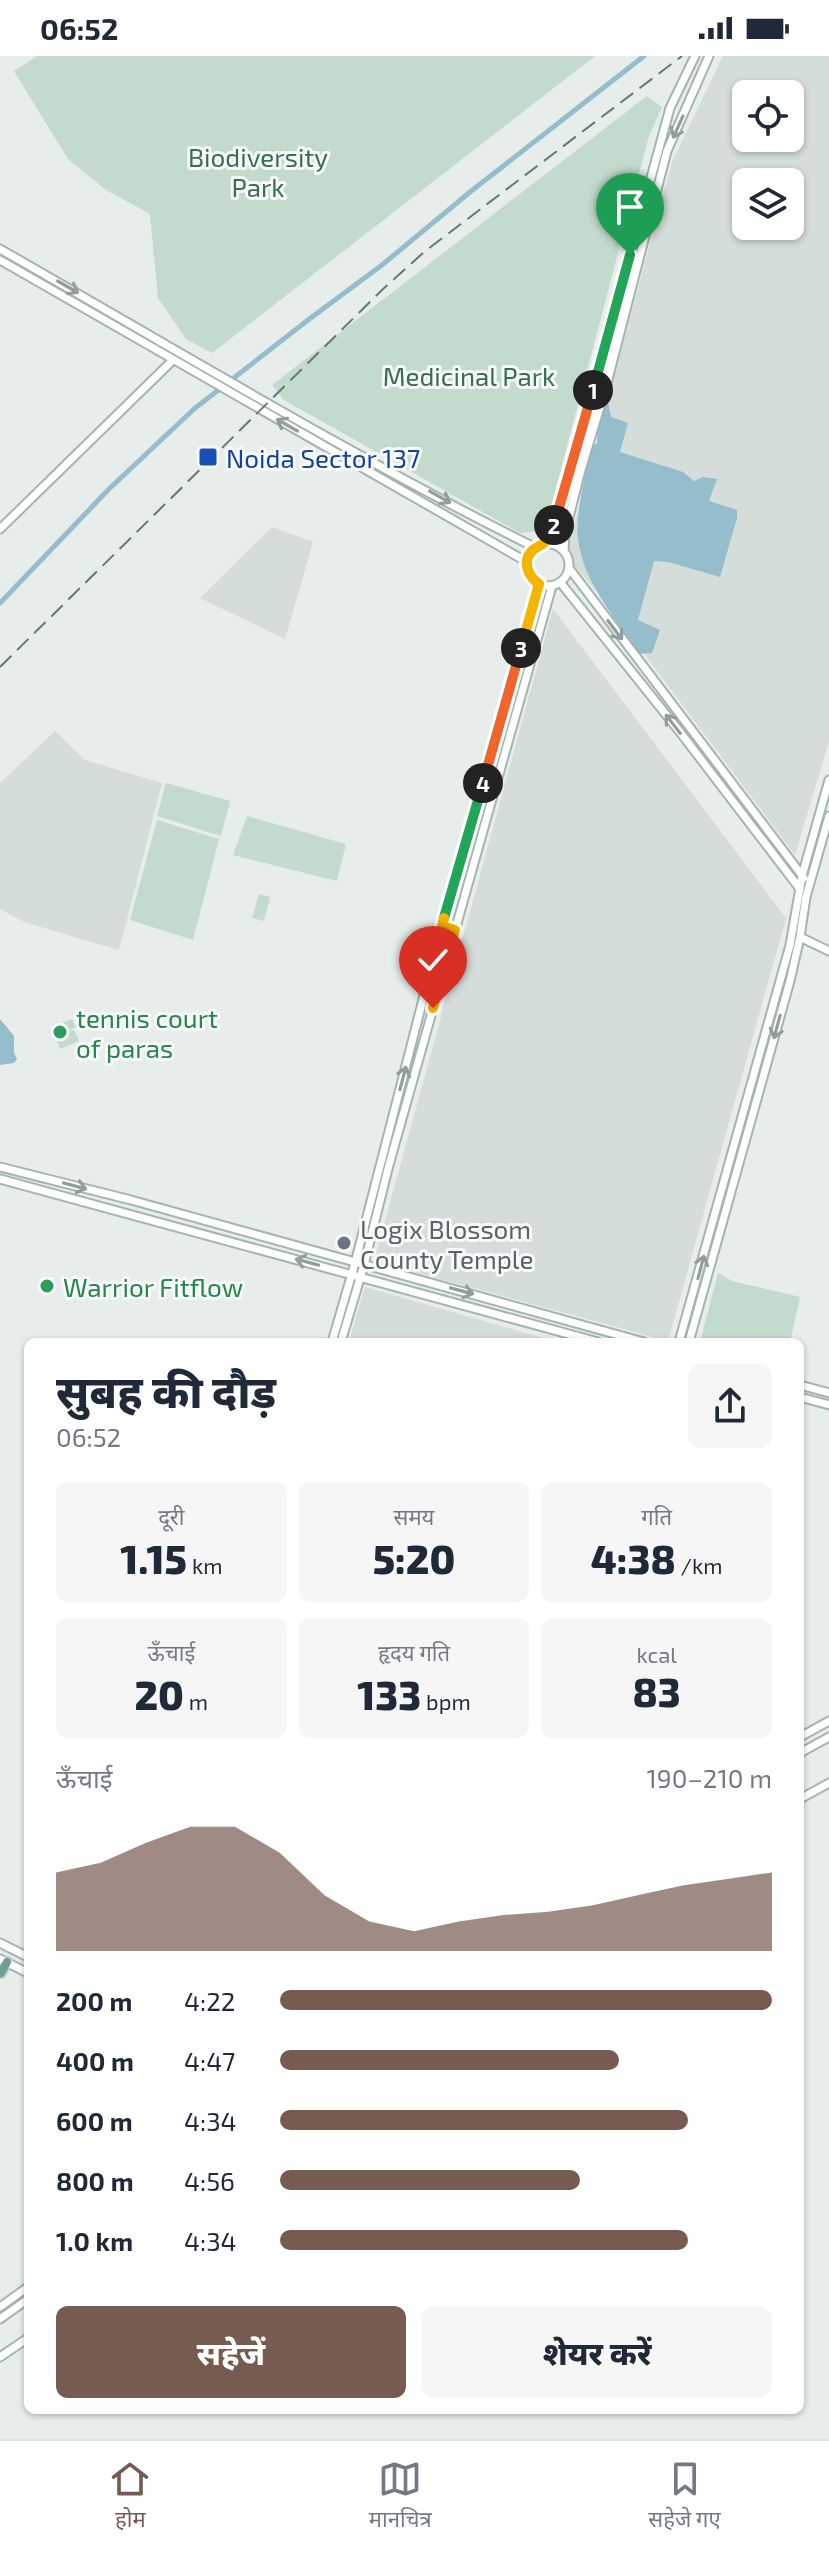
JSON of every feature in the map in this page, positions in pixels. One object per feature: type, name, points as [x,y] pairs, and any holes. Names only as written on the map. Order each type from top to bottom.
[{"type":"main road","points":[[1,1973],[3,1960]]},
{"type":"street","points":[[556,584],[539,584],[529,575],[527,562],[530,554],[553,528],[670,108],[695,56]]},
{"type":"street","points":[[564,551],[565,533],[581,470],[606,387],[667,151],[709,56]]},
{"type":"street","points":[[0,249],[483,521],[540,546],[557,546],[568,559],[566,576],[556,584],[342,1338]]},
{"type":"street","points":[[0,260],[527,562]]},
{"type":"street","points":[[0,529],[173,360]]},
{"type":"street","points":[[569,568],[809,885]]},
{"type":"street","points":[[333,1338],[442,926],[539,584]]},
{"type":"street","points":[[556,584],[680,732],[806,897]]},
{"type":"street","points":[[680,1338],[790,945],[802,876],[829,780]]},
{"type":"street","points":[[690,1338],[800,937],[806,897],[829,816]]},
{"type":"street","points":[[442,926],[458,931]]},
{"type":"street","points":[[800,937],[829,951]]},
{"type":"street","points":[[0,1167],[629,1338]]},
{"type":"street","points":[[0,1179],[583,1338]]},
{"type":"street","points":[[804,1386],[829,1393]]},
{"type":"street","points":[[804,1398],[829,1405]]},
{"type":"street","points":[[804,1735],[829,1721]]},
{"type":"street","points":[[804,1751],[829,1737]]},
{"type":"street","points":[[804,1797],[829,1783]]},
{"type":"street","points":[[0,1943],[24,1955]]},
{"type":"street","points":[[3,1960],[24,1971]]},
{"type":"street","points":[[0,2307],[24,2290]]},
{"type":"street","points":[[0,2319],[24,2302]]},
{"type":"street","points":[[0,2357],[24,2341]]},
{"type":"shaded area","points":[[723,56],[829,56],[829,741],[795,855],[604,600],[565,559],[672,162]]},
{"type":"shaded area","points":[[272,527],[313,542],[285,639],[200,598]]},
{"type":"shaded area","points":[[553,609],[786,918],[669,1338],[657,1338],[374,1261]]},
{"type":"shaded area","points":[[55,731],[85,760],[162,783],[119,950],[24,922],[0,909],[0,783]]},
{"type":"shaded area","points":[[365,1287],[543,1338],[350,1338]]},
{"type":"green space","name":"Biodiversity Park","points":[[37,56],[595,56],[212,353],[186,339],[158,298],[150,214],[106,190],[68,159],[14,71]]},
{"type":"green space","name":"Medicinal Park","points":[[647,96],[662,107],[649,136],[549,514],[538,531],[520,533],[284,400],[272,385]]},
{"type":"green space","points":[[166,783],[230,801],[221,836],[157,816]]},
{"type":"green space","points":[[247,816],[346,844],[337,881],[233,855]]},
{"type":"green space","points":[[157,820],[219,839],[193,940],[130,920]]},
{"type":"green space","points":[[259,894],[270,897],[264,921],[252,918]]},
{"type":"green space","points":[[72,1019],[76,1027],[65,1033],[74,1030],[79,1041],[60,1049],[53,1027]]},
{"type":"green space","points":[[718,1273],[732,1281],[800,1297],[791,1338],[701,1338]]},
{"type":"water","points":[[607,398],[611,417],[628,423],[620,452],[683,472],[694,481],[703,477],[717,479],[709,501],[737,510],[720,577],[654,561],[638,620],[660,630],[652,653],[639,654],[602,600],[586,570],[578,539],[579,506],[586,468],[591,447],[597,443],[598,413]]},
{"type":"water","points":[[0,1019],[14,1036],[17,1059],[14,1063],[0,1065]]},
{"type":"waterway","points":[[0,603],[109,489],[194,409],[382,265],[644,56]]},
{"type":"railway","points":[[0,667],[424,252],[682,56]]},
{"type":"place","name":"Noida Sector 137","points":[[208,457]]},
{"type":"place","name":"tennis court of paras","points":[[60,1032]]},
{"type":"place","name":"Logix Blossom County Temple","points":[[344,1243]]},
{"type":"place","name":"Warrior Fitflow","points":[[47,1286]]},
{"type":"route","points":[[433,1008],[455,930],[442,926],[539,584],[529,575],[528,558],[532,550],[544,544],[553,528],[630,255]]}]
